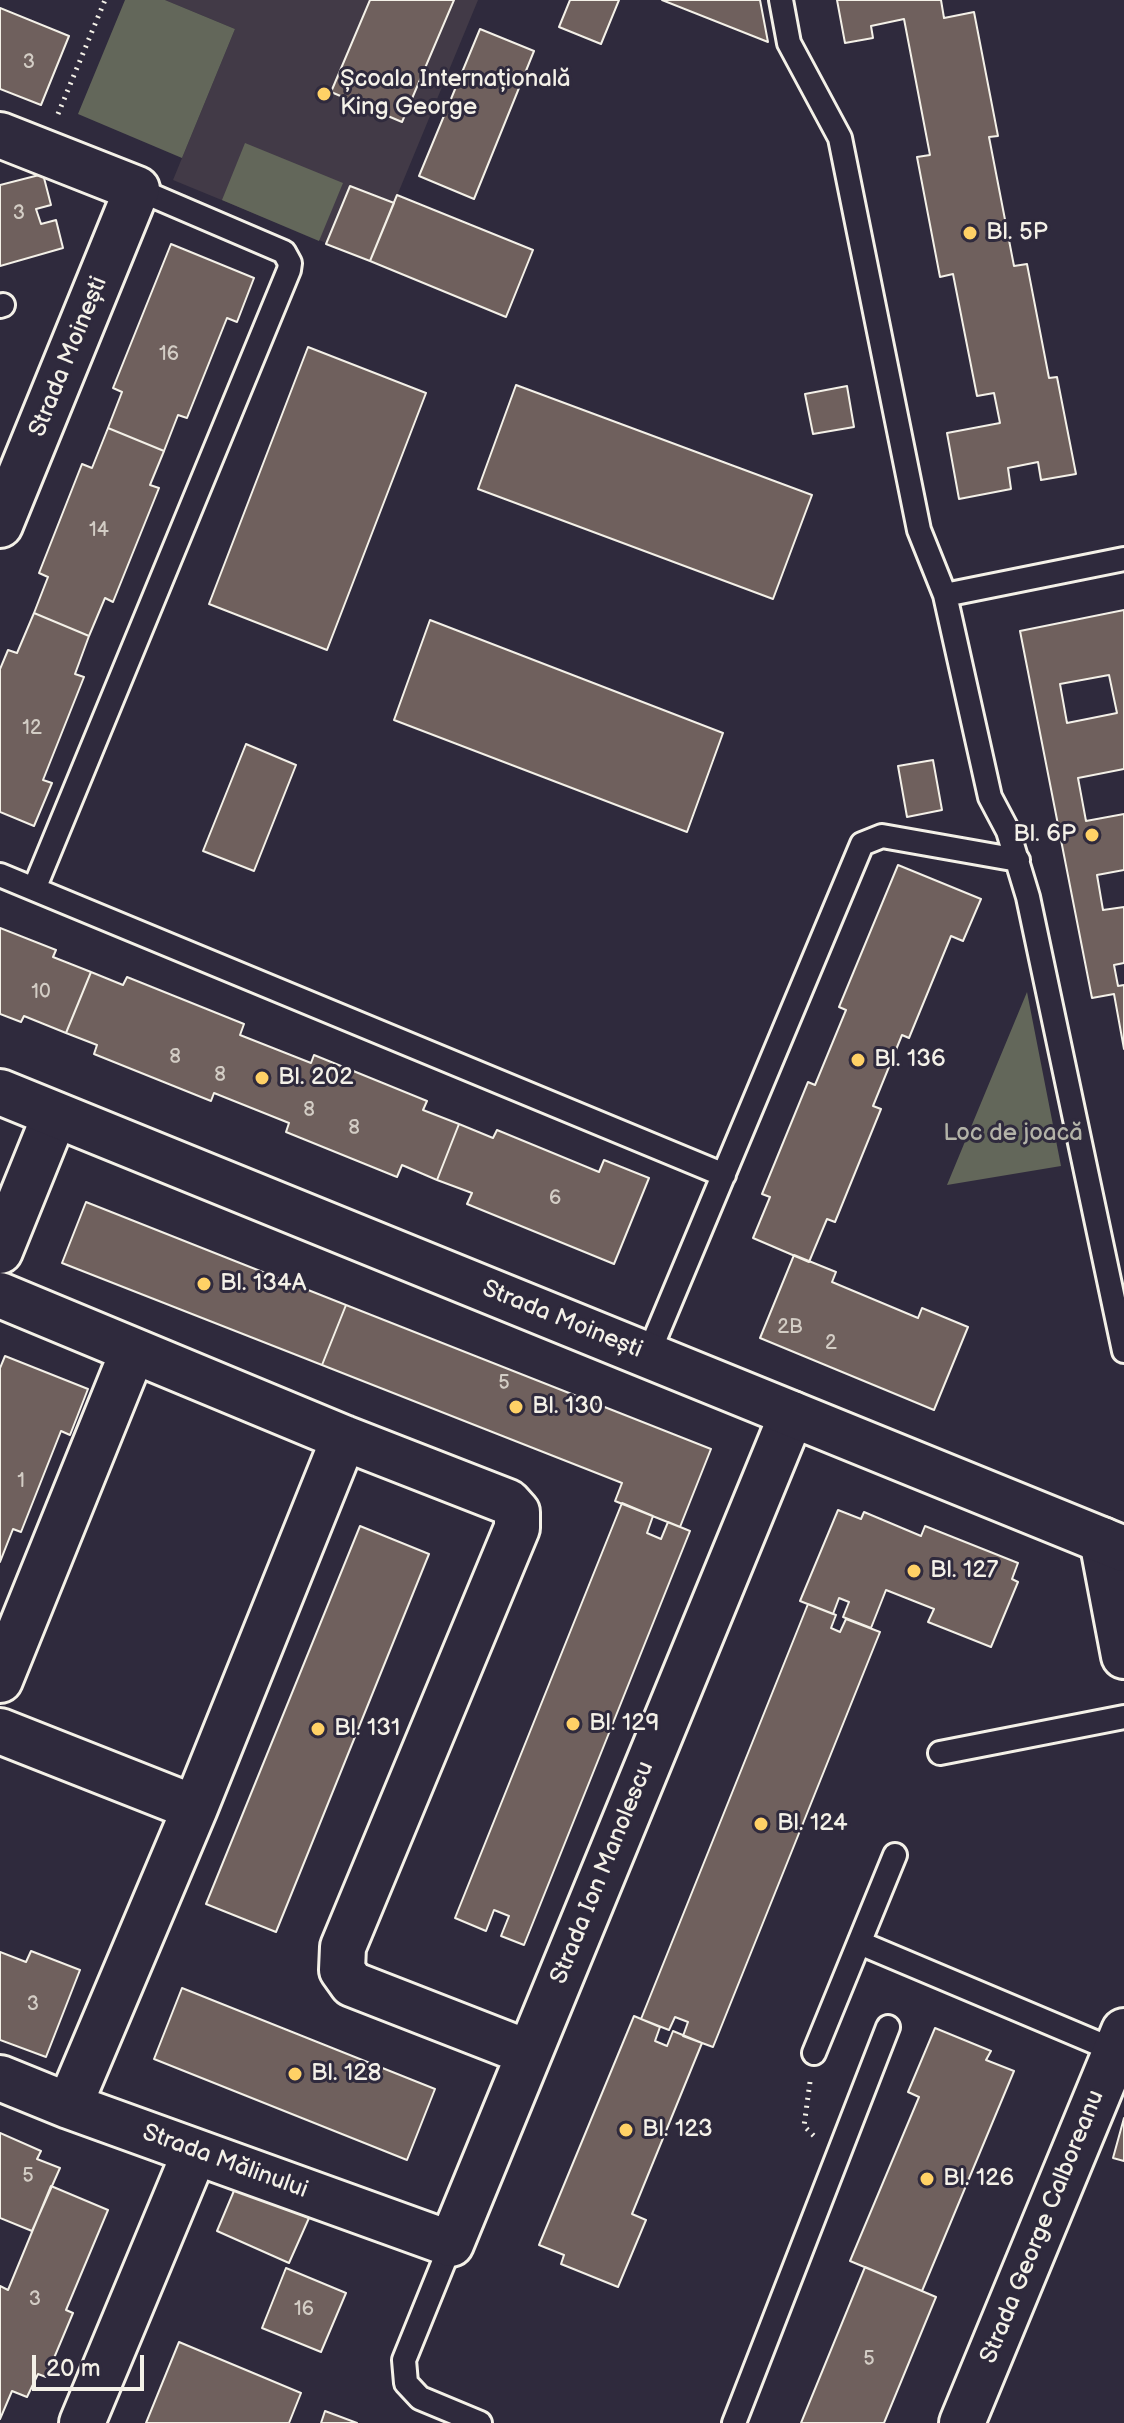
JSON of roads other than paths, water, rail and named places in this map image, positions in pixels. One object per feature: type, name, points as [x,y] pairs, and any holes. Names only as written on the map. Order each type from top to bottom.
[{"type":"street","points":[[0,135],[137,189]]},
{"type":"street","name":"Strada Moinești","points":[[0,525],[137,189]]},
{"type":"street","name":"Strada Moinești","points":[[0,1092],[1113,1545]]},
{"type":"street","points":[[0,1251],[55,1115]]},
{"type":"street","points":[[0,1295],[344,1438],[508,1502],[517,1512],[517,1528],[343,1947],[342,1970],[352,1984],[529,2053]]},
{"type":"street","points":[[0,1680],[133,1351]]},
{"type":"street","name":"Strada Ion Manolescu","points":[[451,2244],[792,1414]]},
{"type":"street","points":[[69,2106],[195,1808],[344,1438]]},
{"type":"street","points":[[1113,1545],[1124,1656]]},
{"type":"street","points":[[0,1731],[195,1808]]},
{"type":"street","name":"Strada George Calboreanu","points":[[962,2423],[1120,2041]]},
{"type":"street","name":"Strada Mălinului","points":[[0,2078],[69,2106],[451,2244]]},
{"type":"street","points":[[82,2423],[195,2152]]},
{"type":"lane","points":[[781,0],[789,43],[840,138],[919,530],[945,595],[990,797],[1008,831],[1018,860],[1124,1351]]},
{"type":"lane","points":[[34,889],[289,270],[290,263],[284,252],[137,189]]},
{"type":"lane","points":[[945,595],[1124,559]]},
{"type":"lane","points":[[648,1355],[862,844],[882,836],[1018,860]]},
{"type":"lane","points":[[0,875],[724,1175]]},
{"type":"lane","points":[[940,1753],[1124,1717]]},
{"type":"lane","points":[[814,2053],[895,1855]]},
{"type":"lane","points":[[860,1943],[1120,2041]]},
{"type":"lane","points":[[734,2423],[888,2027]]},
{"type":"lane","points":[[451,2244],[404,2360],[406,2383],[420,2398],[480,2423]]},
{"type":"place","name":"Școala Internațională King George","points":[[324,94]]},
{"type":"place","name":"Bl. 5P","points":[[970,233]]},
{"type":"place","name":"Bl. 6P","points":[[1092,835]]},
{"type":"place","name":"Bl. 136","points":[[858,1060]]},
{"type":"place","name":"Bl. 202","points":[[262,1078]]},
{"type":"place","name":"Bl. 134A","points":[[204,1284]]},
{"type":"place","name":"Bl. 130","points":[[516,1407]]},
{"type":"place","name":"Bl. 127","points":[[914,1571]]},
{"type":"place","name":"Bl. 129","points":[[573,1724]]},
{"type":"place","name":"Bl. 131","points":[[318,1729]]},
{"type":"place","name":"Bl. 124","points":[[761,1824]]},
{"type":"place","name":"Bl. 128","points":[[295,2074]]},
{"type":"place","name":"Bl. 123","points":[[626,2130]]},
{"type":"place","name":"Bl. 126","points":[[927,2179]]},
{"type":"park label","name":"Loc de joacă","points":[[1013,1134]]}]
